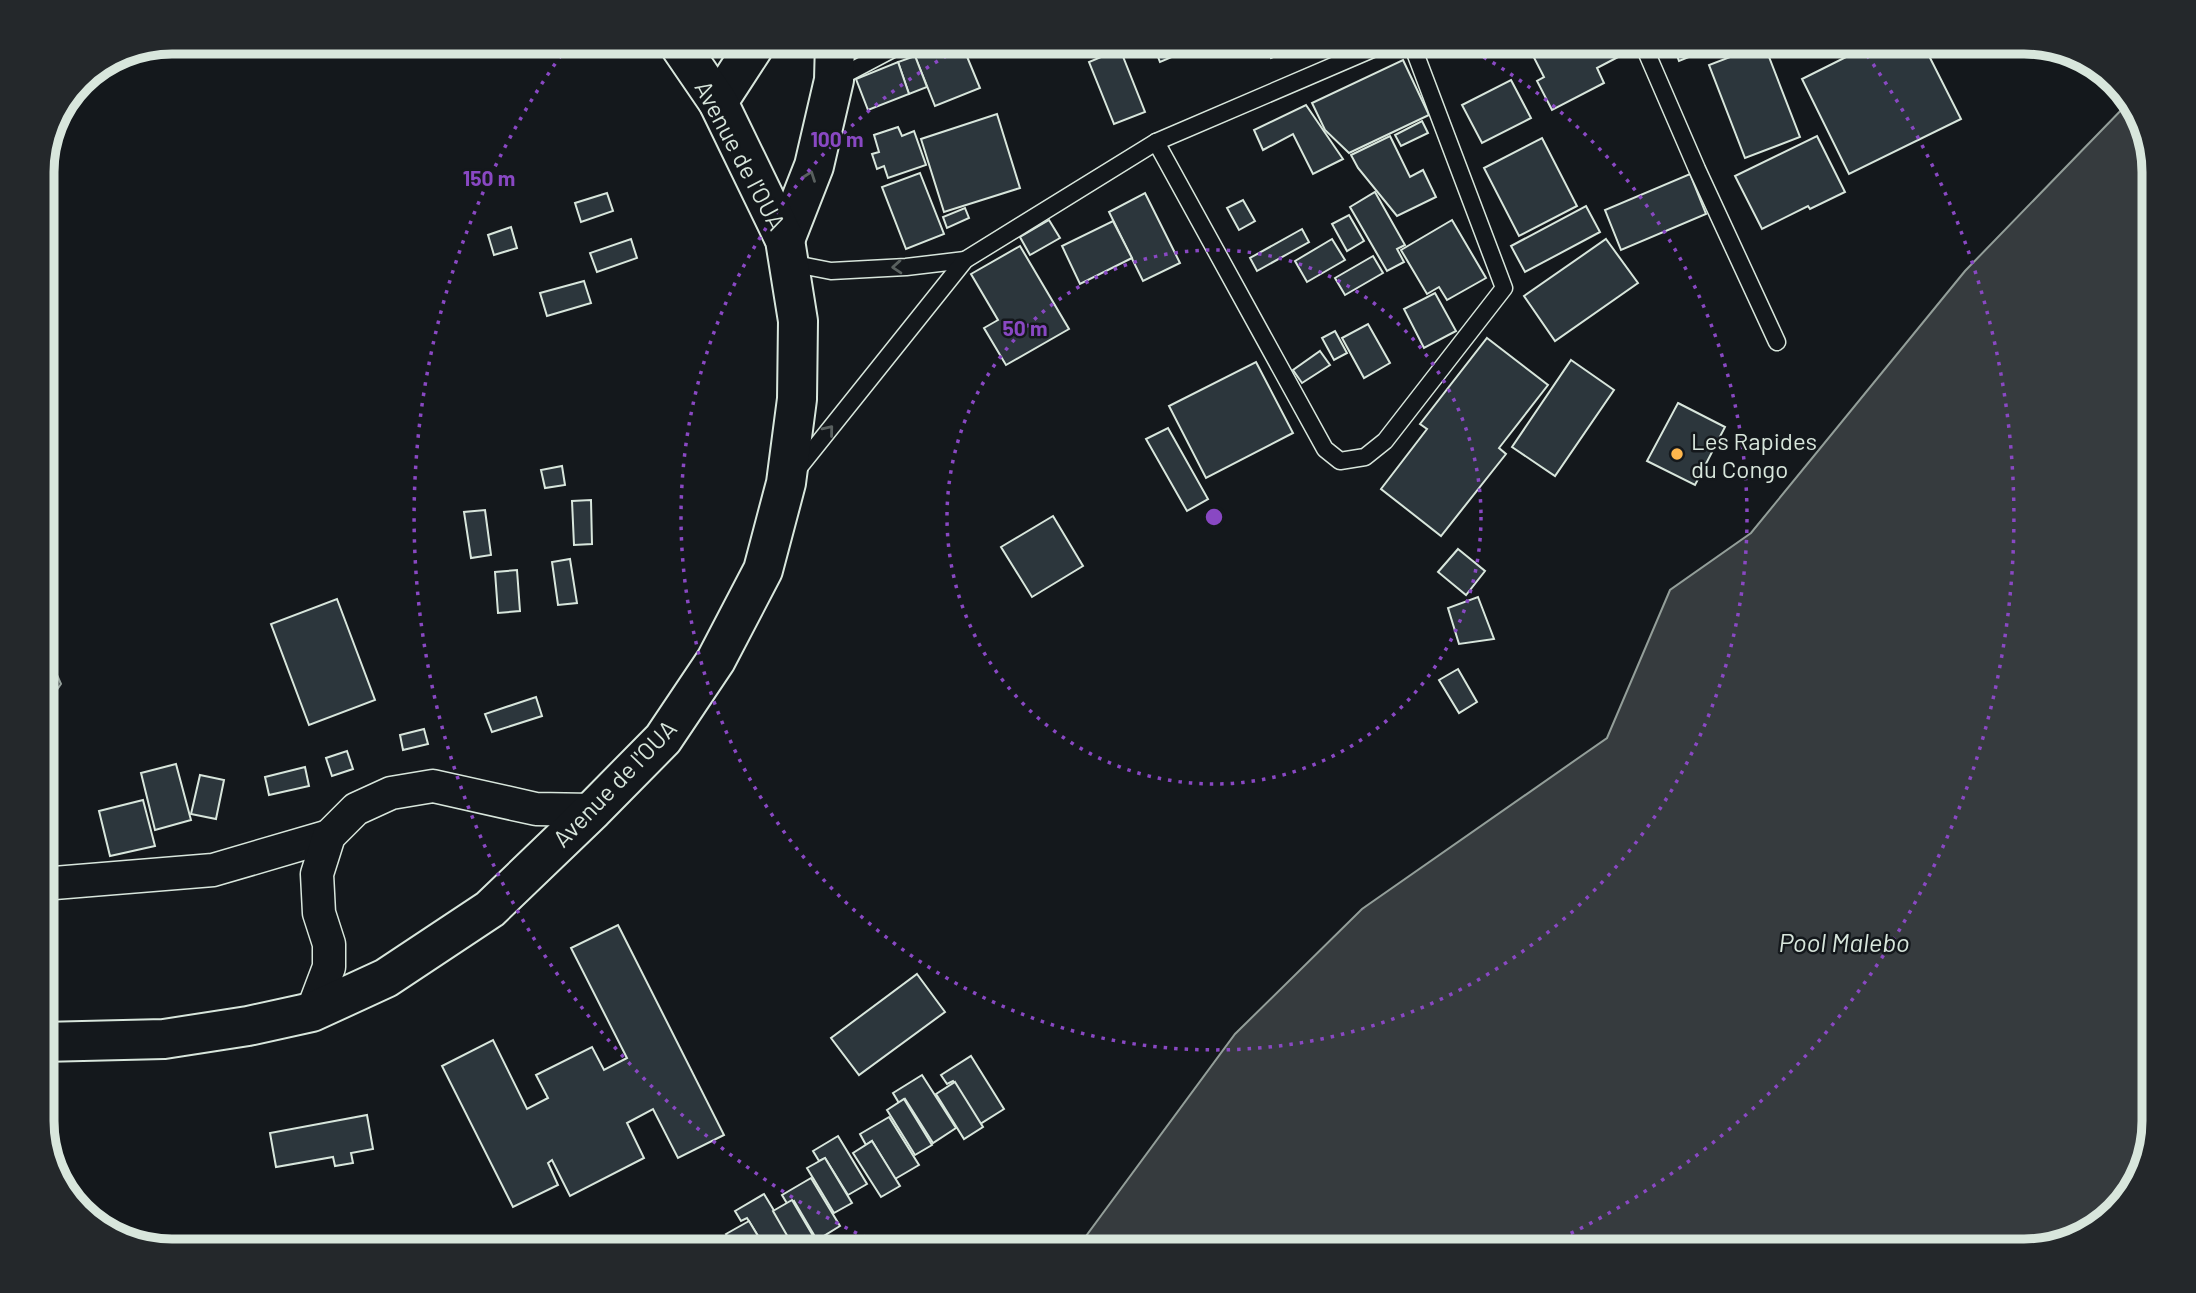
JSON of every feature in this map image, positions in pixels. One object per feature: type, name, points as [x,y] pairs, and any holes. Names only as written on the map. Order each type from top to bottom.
[{"type":"main road","name":"Avenue de l'OUA","points":[[55,1042],[164,1039],[248,1026],[312,1013],[386,978],[490,909],[593,810],[663,739],[716,660],[763,570],[786,483],[797,386],[797,321],[787,251],[718,102],[685,54]]},
{"type":"main road","points":[[718,102],[749,54]]},
{"type":"main road","points":[[787,251],[814,166],[834,80],[835,54]]},
{"type":"street","points":[[312,1013],[329,967],[329,944],[319,913],[317,874],[329,836],[356,809],[391,793],[433,786],[536,809],[593,810]]},
{"type":"street","points":[[55,883],[213,870],[329,836]]},
{"type":"lane","points":[[834,80],[883,54]]},
{"type":"lane","points":[[786,483],[965,260],[1156,142],[1361,54]]},
{"type":"lane","points":[[1156,142],[1325,449],[1340,461],[1365,457],[1385,441],[1504,288],[1416,54]]},
{"type":"lane","points":[[1647,54],[1777,342]]},
{"type":"lane","points":[[787,251],[831,271],[906,267],[965,260]]},
{"type":"water","name":"Pool Malebo","points":[[2123,108],[2135,135],[2141,165],[2142,1120],[2133,1166],[2126,1180],[2107,1204],[2083,1223],[2069,1230],[2023,1239],[1084,1239],[1235,1034],[1362,909],[1607,738],[1670,590],[1751,533],[1965,271]]},
{"type":"water","points":[[55,670],[61,684],[55,693]]},
{"type":"building","points":[[966,54],[980,88],[935,106],[915,56]]},
{"type":"building","points":[[1108,54],[1122,54],[1145,112],[1114,124],[1089,62]]},
{"type":"building","points":[[1157,54],[1179,54],[1160,62]]},
{"type":"building","points":[[1532,54],[1620,56],[1597,68],[1604,83],[1552,110],[1537,81],[1544,77]]},
{"type":"building","points":[[1676,54],[1696,54],[1679,61]]},
{"type":"building","points":[[1738,54],[1768,54],[1800,137],[1745,158],[1709,65]]},
{"type":"building","points":[[1852,54],[1928,54],[1961,119],[1849,174],[1802,79]]},
{"type":"building","points":[[915,56],[927,87],[909,94],[898,62]]},
{"type":"building","points":[[1403,60],[1429,115],[1349,153],[1325,130],[1312,103]]},
{"type":"building","points":[[898,62],[909,94],[868,110],[856,79]]},
{"type":"building","points":[[1511,80],[1531,118],[1482,143],[1462,105]]},
{"type":"building","points":[[1306,105],[1343,159],[1313,174],[1293,134],[1263,150],[1254,130]]},
{"type":"building","points":[[997,114],[1020,188],[944,212],[921,139]]},
{"type":"building","points":[[1422,121],[1428,133],[1401,146],[1395,135]]},
{"type":"building","points":[[898,127],[902,136],[914,131],[926,165],[888,178],[884,166],[877,169],[872,154],[879,152],[874,135]]},
{"type":"building","points":[[1390,136],[1410,177],[1423,170],[1436,197],[1397,216],[1358,168],[1351,155]]},
{"type":"building","points":[[1817,136],[1845,192],[1810,209],[1808,206],[1762,229],[1735,176]]},
{"type":"building","points":[[1542,138],[1577,206],[1519,236],[1484,168]]},
{"type":"building","points":[[920,173],[944,234],[906,249],[882,187]]},
{"type":"building","points":[[1690,174],[1706,214],[1621,250],[1605,210]]},
{"type":"building","points":[[1375,192],[1405,245],[1397,249],[1404,262],[1387,271],[1350,207]]},
{"type":"building","points":[[607,193],[613,211],[581,222],[575,203]]},
{"type":"building","points":[[1145,193],[1180,263],[1143,281],[1109,212]]},
{"type":"building","points":[[1243,200],[1255,221],[1239,230],[1227,208]]},
{"type":"building","points":[[1586,206],[1600,232],[1525,272],[1511,246]]},
{"type":"building","points":[[965,208],[969,218],[947,228],[943,217]]},
{"type":"building","points":[[1349,215],[1364,241],[1347,251],[1332,224]]},
{"type":"building","points":[[1049,220],[1060,238],[1030,255],[1020,237]]},
{"type":"building","points":[[1452,220],[1486,278],[1447,300],[1439,287],[1427,294],[1401,250]]},
{"type":"building","points":[[1113,221],[1132,258],[1080,284],[1062,246]]},
{"type":"building","points":[[511,227],[517,248],[494,255],[488,235]]},
{"type":"building","points":[[1302,229],[1309,242],[1257,271],[1250,258]]},
{"type":"building","points":[[631,239],[637,258],[597,272],[590,253]]},
{"type":"building","points":[[1332,239],[1345,260],[1307,282],[1295,261]]},
{"type":"building","points":[[1606,239],[1638,283],[1555,341],[1524,296]]},
{"type":"building","points":[[1020,246],[1069,329],[1006,365],[984,328],[998,320],[971,274]]},
{"type":"building","points":[[1373,256],[1383,273],[1345,295],[1335,278]]},
{"type":"building","points":[[584,281],[591,303],[547,316],[540,293]]},
{"type":"building","points":[[1435,293],[1456,331],[1424,348],[1404,309]]},
{"type":"building","points":[[1368,324],[1390,363],[1364,378],[1342,338]]},
{"type":"building","points":[[1335,331],[1347,353],[1334,360],[1322,338]]},
{"type":"building","points":[[1487,338],[1548,385],[1499,448],[1506,454],[1441,536],[1381,489],[1427,429],[1420,424]]},
{"type":"building","points":[[1320,351],[1330,365],[1302,383],[1293,370]]},
{"type":"building","points":[[1571,360],[1614,390],[1555,476],[1512,447]]},
{"type":"building","points":[[1256,362],[1293,433],[1206,478],[1169,406]]},
{"type":"building","points":[[1678,403],[1725,427],[1695,485],[1647,461]]},
{"type":"building","points":[[1168,428],[1208,499],[1187,511],[1146,439]]},
{"type":"building","points":[[562,466],[565,485],[545,488],[541,470]]},
{"type":"building","points":[[591,500],[592,544],[574,545],[572,501]]},
{"type":"building","points":[[485,510],[491,555],[471,558],[464,512]]},
{"type":"building","points":[[1053,516],[1083,566],[1032,597],[1001,547]]},
{"type":"building","points":[[1458,549],[1485,571],[1466,595],[1438,572]]},
{"type":"building","points":[[570,559],[577,603],[558,605],[552,562]]},
{"type":"building","points":[[517,570],[520,611],[498,613],[495,572]]},
{"type":"building","points":[[1478,597],[1494,639],[1459,644],[1448,608]]},
{"type":"building","points":[[337,599],[375,700],[309,725],[271,624]]},
{"type":"building","points":[[1458,669],[1477,702],[1459,713],[1439,680]]},
{"type":"building","points":[[536,697],[542,716],[492,732],[485,714]]},
{"type":"building","points":[[424,729],[428,744],[403,750],[400,735]]},
{"type":"building","points":[[347,751],[353,769],[332,776],[326,758]]},
{"type":"building","points":[[176,764],[191,820],[155,830],[141,773]]},
{"type":"building","points":[[305,767],[309,786],[269,795],[265,777]]},
{"type":"building","points":[[200,775],[224,780],[216,819],[191,814]]},
{"type":"building","points":[[143,800],[155,846],[110,856],[99,811]]},
{"type":"building","points":[[618,925],[724,1135],[678,1158],[653,1109],[627,1123],[644,1158],[570,1196],[552,1160],[548,1163],[558,1185],[513,1207],[442,1066],[493,1040],[527,1109],[548,1098],[536,1075],[592,1047],[604,1070],[627,1058],[571,948]]},
{"type":"building","points":[[917,974],[945,1012],[859,1075],[831,1038]]},
{"type":"building","points":[[971,1056],[1004,1109],[980,1124],[953,1081],[947,1084],[941,1075]]},
{"type":"building","points":[[922,1075],[956,1128],[933,1143],[905,1099],[899,1103],[893,1093]]},
{"type":"building","points":[[955,1082],[983,1127],[964,1139],[936,1094]]},
{"type":"building","points":[[904,1099],[932,1145],[915,1155],[887,1110]]},
{"type":"building","points":[[367,1115],[373,1149],[351,1153],[353,1163],[335,1166],[333,1157],[276,1167],[270,1133]]},
{"type":"building","points":[[889,1117],[919,1165],[895,1179],[872,1141],[866,1145],[860,1134]]},
{"type":"building","points":[[838,1136],[867,1184],[848,1195],[825,1158],[819,1161],[813,1151]]},
{"type":"building","points":[[872,1141],[900,1186],[881,1197],[853,1153]]},
{"type":"building","points":[[825,1158],[852,1203],[834,1213],[807,1168]]},
{"type":"building","points":[[811,1178],[840,1226],[816,1239],[794,1201],[788,1205],[782,1195]]},
{"type":"building","points":[[764,1194],[791,1239],[760,1239],[747,1218],[741,1221],[735,1211]]},
{"type":"building","points":[[792,1200],[815,1239],[789,1239],[773,1211]]},
{"type":"building","points":[[749,1221],[760,1239],[729,1239],[726,1234]]},
{"type":"place","name":"Les Rapides du Congo","points":[[1677,454]]}]
